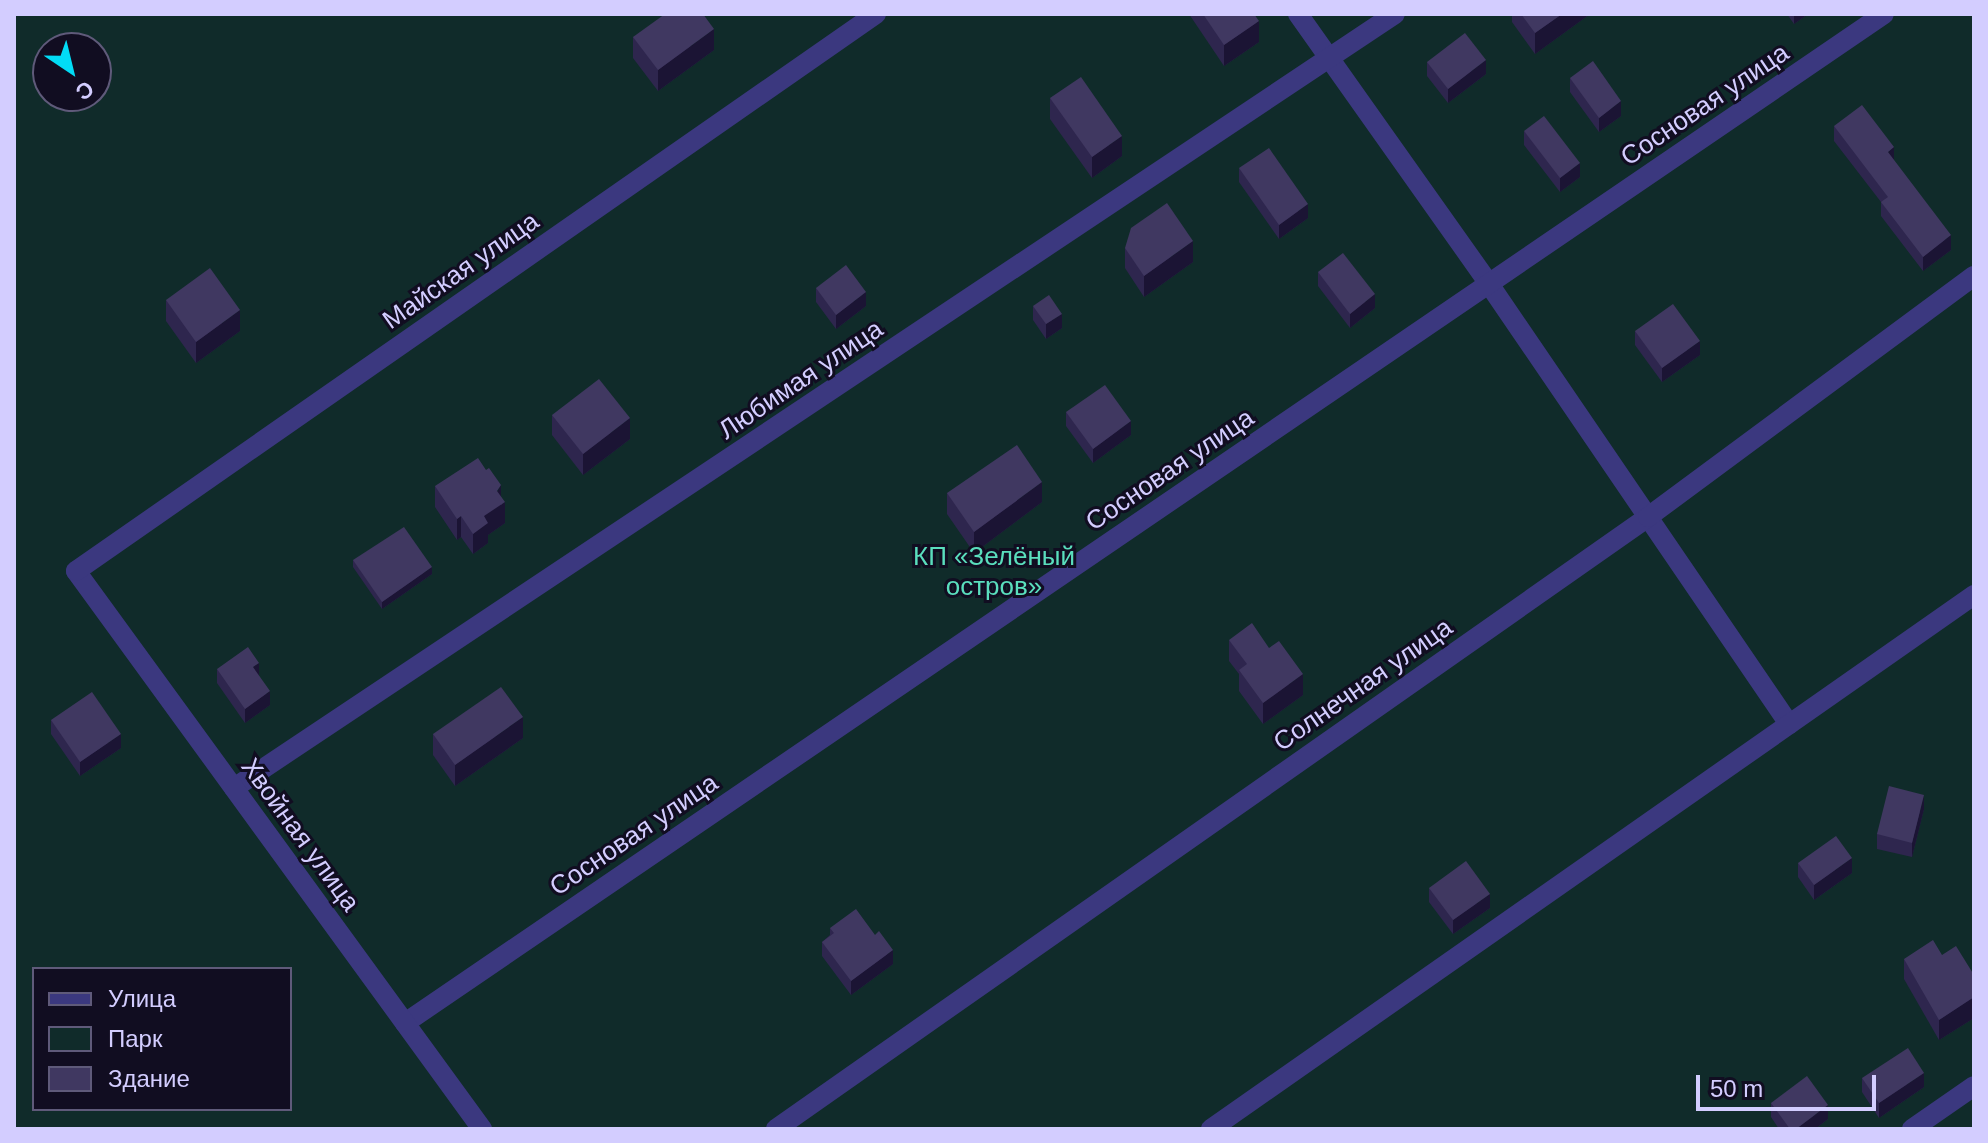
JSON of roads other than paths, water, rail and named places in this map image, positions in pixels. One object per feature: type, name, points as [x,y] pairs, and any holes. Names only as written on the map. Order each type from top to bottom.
[{"type":"street","name":"Майская улица","points":[[76,571],[876,14]]},
{"type":"street","points":[[1298,14],[1489,284],[1789,724]]},
{"type":"street","name":"Любимая улица","points":[[234,788],[1332,59],[1395,14]]},
{"type":"street","name":"Сосновая улица","points":[[405,1023],[1884,14]]},
{"type":"street","name":"Солнечная улица","points":[[776,1129],[1648,517],[1974,276]]},
{"type":"street","name":"Хвойная улица","points":[[76,571],[482,1129]]},
{"type":"street","points":[[1211,1129],[1974,595]]},
{"type":"street","points":[[1912,1129],[1974,1086]]},
{"type":"park label","name":"КП «Зелёный остров»","points":[[994,572]]}]
